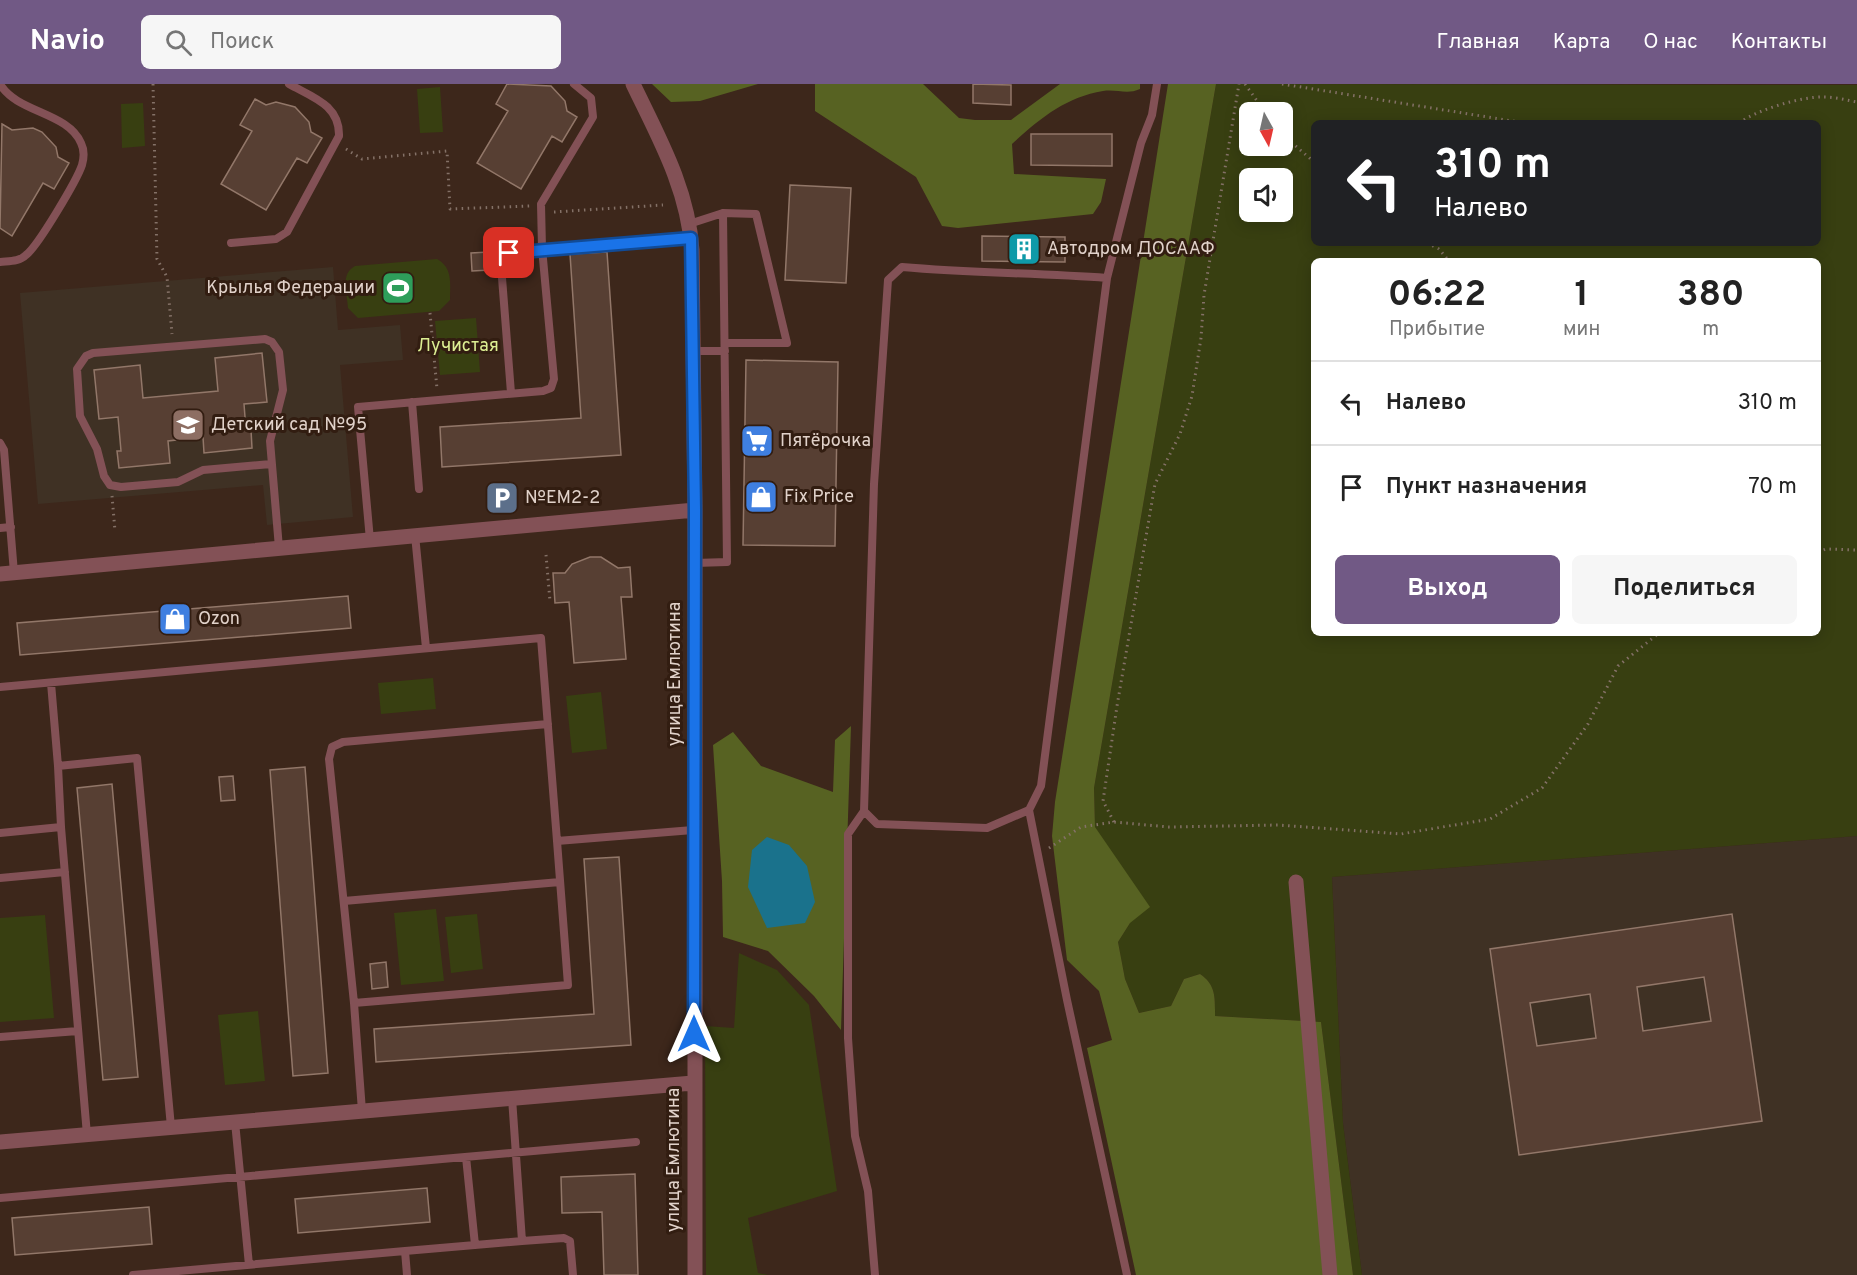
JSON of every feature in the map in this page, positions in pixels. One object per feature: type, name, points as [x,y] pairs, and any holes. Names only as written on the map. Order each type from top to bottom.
[{"type":"street","name":"улица Емлютина","points":[[633,84],[680,187],[690,231],[695,510],[693,830],[695,1275]]},
{"type":"street","points":[[7,573],[695,510]]},
{"type":"street","points":[[1296,882],[1330,1275]]},
{"type":"street","points":[[0,1142],[693,1083]]},
{"type":"lane","points":[[0,84],[9,94],[76,134],[84,149],[79,171],[31,250],[17,261],[0,262]]},
{"type":"lane","points":[[231,243],[276,239],[287,232],[336,143],[339,124],[333,111],[289,84]]},
{"type":"lane","points":[[370,540],[358,407],[543,391],[551,388],[554,380],[540,208],[593,117],[591,98],[574,84]]},
{"type":"lane","points":[[1127,1275],[1029,810],[1041,786],[1107,278],[1141,143],[1152,115],[1157,84]]},
{"type":"lane","points":[[695,563],[727,562],[723,213]]},
{"type":"lane","points":[[511,393],[501,265],[509,253],[690,231],[723,213],[756,214],[787,344],[693,351]]},
{"type":"lane","points":[[875,1275],[868,1191],[855,1136],[848,1038],[848,834],[864,811],[874,484],[888,280],[902,267],[976,274],[1038,273],[1107,278]]},
{"type":"lane","points":[[271,464],[203,470],[178,482],[121,487],[110,485],[104,476],[97,449],[82,425],[77,369],[86,356],[93,353],[265,339],[276,346],[283,390],[270,441],[279,548]]},
{"type":"lane","points":[[412,402],[419,489]]},
{"type":"lane","points":[[0,443],[4,450],[11,527],[7,573]]},
{"type":"lane","points":[[0,528],[11,527]]},
{"type":"lane","points":[[415,535],[426,648]]},
{"type":"lane","points":[[0,687],[541,638],[568,985],[354,1003]]},
{"type":"lane","points":[[51,683],[87,1135]]},
{"type":"lane","points":[[362,1111],[354,1003],[329,759],[333,747],[343,742],[548,724]]},
{"type":"lane","points":[[58,766],[137,758],[171,1127]]},
{"type":"lane","points":[[864,811],[877,824],[987,828],[1029,810]]},
{"type":"lane","points":[[0,833],[61,827]]},
{"type":"lane","points":[[557,841],[693,830]]},
{"type":"lane","points":[[0,878],[65,872]]},
{"type":"lane","points":[[344,901],[560,882]]},
{"type":"lane","points":[[0,1037],[78,1030]]},
{"type":"lane","points":[[512,1098],[522,1241]]},
{"type":"lane","points":[[235,1122],[249,1265]]},
{"type":"lane","points":[[0,1198],[636,1142]]},
{"type":"lane","points":[[466,1156],[474,1245]]},
{"type":"lane","points":[[133,1275],[564,1238],[570,1241],[573,1275]]},
{"type":"lane","points":[[405,1251],[406,1275]]},
{"type":"path","points":[[153,84],[157,259],[167,277],[173,346]]},
{"type":"path","points":[[1114,822],[1103,801],[1121,682],[1155,484],[1180,434],[1192,396],[1202,338],[1204,295],[1239,84]]},
{"type":"path","points":[[1245,84],[1258,102]]},
{"type":"path","points":[[1282,84],[1506,120]]},
{"type":"path","points":[[1744,120],[1750,115],[1770,108],[1823,96],[1857,102]]},
{"type":"path","points":[[336,143],[362,159],[447,151],[450,208],[528,205],[556,213],[663,205]]},
{"type":"path","points":[[1293,144],[1311,159]]},
{"type":"path","points":[[1433,246],[1446,258]]},
{"type":"path","points":[[430,313],[438,399]]},
{"type":"path","points":[[110,485],[115,531]]},
{"type":"path","points":[[1821,551],[1857,550]]},
{"type":"path","points":[[546,555],[550,601]]},
{"type":"path","points":[[1038,855],[1081,827],[1114,822],[1169,827],[1278,825],[1401,834],[1490,819],[1542,788],[1588,724],[1618,666],[1655,636]]},
{"type":"shaded area","name":"Детский сад №95","points":[[333,267],[338,330],[400,325],[403,360],[340,365],[353,517],[267,525],[263,485],[38,504],[20,293]]},
{"type":"shaded area","points":[[1857,836],[1857,1275],[1362,1275],[1343,1123],[1332,877]]},
{"type":"green space","points":[[652,84],[758,84],[700,101],[671,102]]},
{"type":"green space","points":[[815,84],[923,84],[959,118],[975,120],[1011,120],[1060,84],[1140,84],[1140,89],[1131,92],[1103,91],[1077,98],[1054,110],[1012,144],[1014,174],[1106,179],[1101,202],[1093,214],[958,228],[942,226],[916,177],[815,111]]},
{"type":"green space","points":[[1168,84],[1216,84],[1094,788],[1095,827],[1150,907],[1130,923],[1118,942],[1125,979],[1139,1013],[1171,1006],[1184,979],[1200,974],[1212,987],[1215,1016],[1321,1022],[1353,1275],[1136,1275],[1087,1048],[1112,1040],[1099,991],[1067,960],[1052,836],[1055,802]]},
{"type":"green space","points":[[1216,84],[1857,85],[1857,836],[1332,877],[1343,1123],[1362,1275],[1353,1275],[1321,1022],[1215,1016],[1212,987],[1200,974],[1184,979],[1171,1006],[1139,1013],[1125,979],[1118,942],[1130,923],[1095,827],[1094,788]]},
{"type":"green space","points":[[440,87],[443,132],[420,133],[417,89]]},
{"type":"green space","points":[[143,103],[145,146],[122,148],[121,104]]},
{"type":"green space","name":"Крылья Федерации","points":[[437,259],[446,267],[450,282],[450,300],[439,311],[358,318],[348,308],[346,279],[350,269],[355,266]]},
{"type":"green space","name":"Лучистая","points":[[476,318],[480,372],[440,375],[435,321]]},
{"type":"green space","points":[[433,678],[436,709],[381,714],[378,683]]},
{"type":"green space","points":[[601,692],[607,749],[572,753],[566,696]]},
{"type":"green space","points":[[851,726],[841,1030],[814,996],[768,951],[723,937],[722,881],[713,745],[733,732],[761,766],[833,792],[835,740]]},
{"type":"green space","points":[[436,909],[444,981],[401,985],[394,913]]},
{"type":"green space","points":[[477,914],[483,969],[451,973],[445,917]]},
{"type":"green space","points":[[45,915],[54,1018],[0,1022],[0,918]]},
{"type":"green space","points":[[739,953],[777,970],[809,1005],[837,1191],[748,1218],[758,1273],[768,1275],[706,1275],[705,1026],[734,1028]]},
{"type":"green space","points":[[258,1011],[265,1081],[225,1085],[218,1015]]},
{"type":"water","points":[[767,837],[789,845],[807,866],[815,902],[805,923],[767,928],[748,887],[752,850]]},
{"type":"building","points":[[507,84],[551,86],[565,101],[567,111],[577,117],[562,142],[552,136],[521,189],[477,163],[508,111],[496,104]]},
{"type":"building","points":[[973,84],[1011,85],[1011,105],[973,103]]},
{"type":"building","points":[[255,99],[266,105],[276,102],[295,107],[309,122],[311,132],[322,138],[307,163],[297,158],[266,210],[221,184],[252,131],[240,125]]},
{"type":"building","points":[[2,124],[12,130],[33,128],[42,132],[56,147],[58,157],[69,163],[54,189],[43,183],[12,236],[0,228]]},
{"type":"building","points":[[1031,134],[1112,134],[1112,166],[1031,165]]},
{"type":"building","points":[[790,185],[851,188],[846,283],[785,280]]},
{"type":"building","name":"Автодром ДОСААФ","points":[[982,236],[1065,237],[1065,262],[982,261]]},
{"type":"building","points":[[489,252],[490,270],[472,271],[471,253]]},
{"type":"building","points":[[607,252],[621,455],[442,467],[440,427],[581,418],[570,254]]},
{"type":"building","points":[[262,353],[267,402],[244,404],[246,430],[251,430],[252,448],[204,453],[203,437],[168,441],[170,463],[119,468],[117,451],[121,451],[118,417],[99,419],[94,370],[140,365],[143,398],[218,391],[215,358]]},
{"type":"building","points":[[746,360],[838,362],[835,546],[743,545]]},
{"type":"building","points":[[590,557],[601,557],[618,568],[630,567],[632,597],[621,597],[626,659],[574,663],[569,602],[555,603],[553,573],[565,573],[572,564]]},
{"type":"building","points":[[348,596],[351,628],[20,655],[17,623]]},
{"type":"building","points":[[305,767],[328,1073],[293,1076],[270,770]]},
{"type":"building","points":[[233,776],[235,800],[221,801],[219,777]]},
{"type":"building","points":[[112,784],[138,1077],[103,1080],[77,788]]},
{"type":"building","points":[[619,857],[631,1045],[376,1062],[374,1029],[594,1014],[584,859]]},
{"type":"building","points":[[1732,914],[1762,1121],[1519,1155],[1490,949]],"holes":[[[1704,977],[1711,1021],[1643,1031],[1637,987]],[[1590,994],[1596,1038],[1537,1046],[1530,1003]]]},
{"type":"building","points":[[386,962],[388,987],[372,989],[370,964]]},
{"type":"building","points":[[635,1174],[638,1275],[604,1275],[602,1212],[562,1213],[561,1177]]},
{"type":"building","points":[[427,1188],[430,1222],[298,1233],[295,1199]]},
{"type":"building","points":[[149,1207],[152,1244],[15,1255],[12,1218]]},
{"type":"place","name":"Автодром ДОСААФ","points":[[1024,249]]},
{"type":"place","name":"Крылья Федерации","points":[[398,288]]},
{"type":"place","name":"Детский сад №95","points":[[188,425]]},
{"type":"place","name":"Пятёрочка","points":[[757,441]]},
{"type":"place","name":"Fix Price","points":[[761,497]]},
{"type":"place","name":"№ЕМ2-2","points":[[502,498]]},
{"type":"place","name":"Ozon","points":[[175,619]]},
{"type":"route","points":[[509,253],[520,250],[691,238],[695,510],[694,1034]]}]
